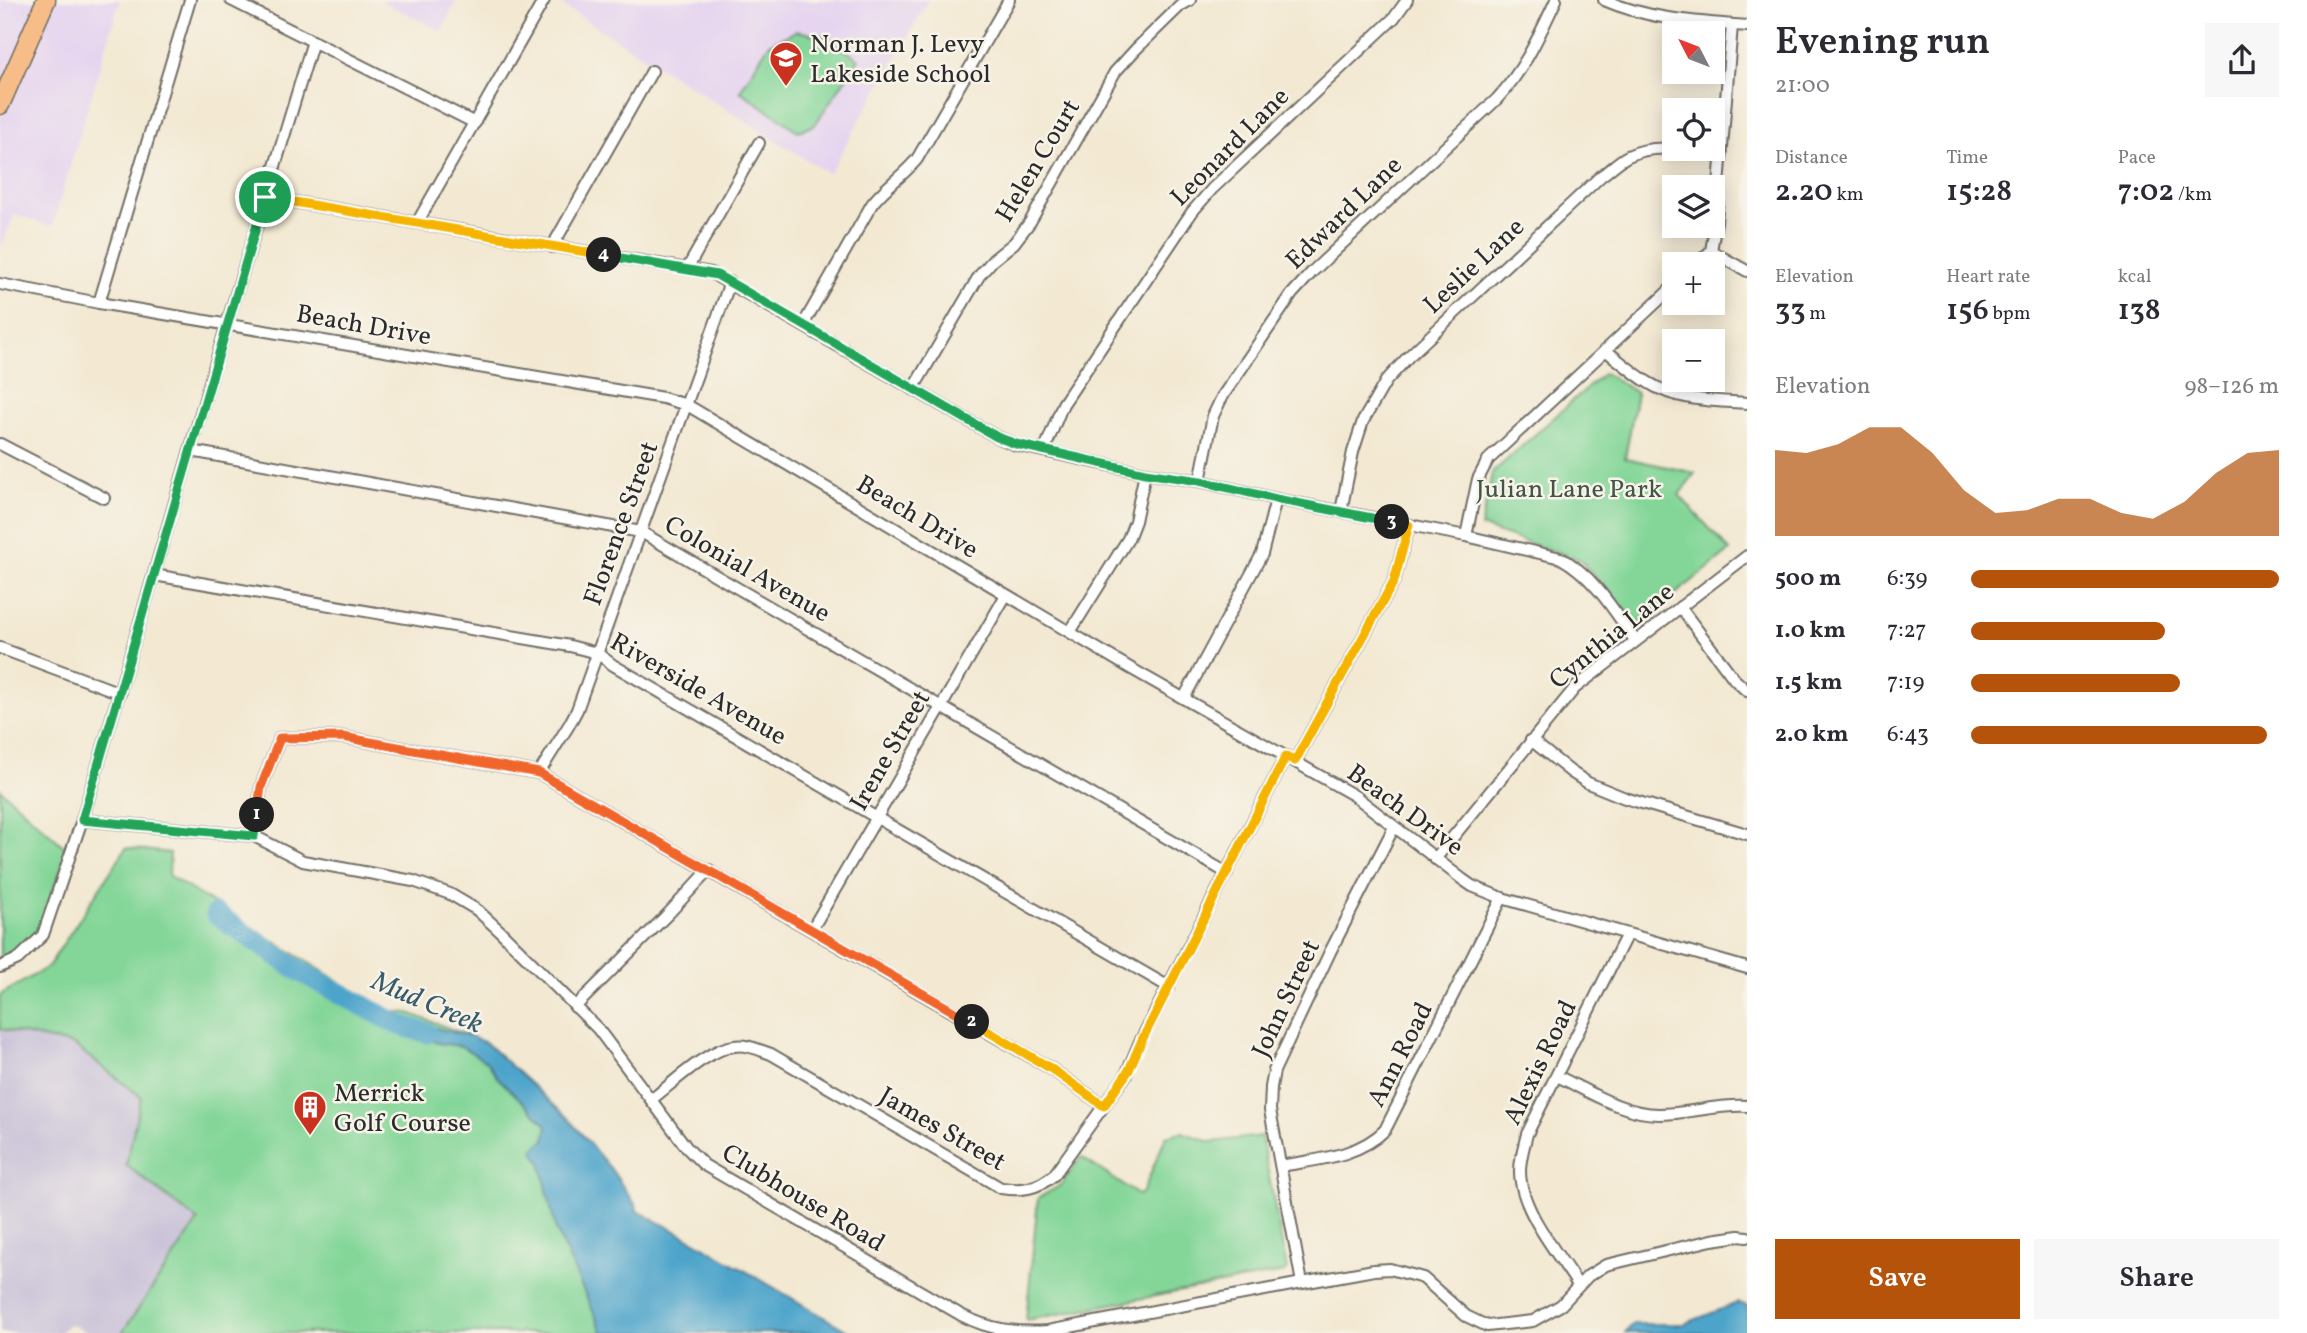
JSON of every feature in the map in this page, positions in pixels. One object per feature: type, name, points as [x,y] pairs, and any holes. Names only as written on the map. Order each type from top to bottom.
[{"type":"main road","points":[[0,105],[46,0]]},
{"type":"street","points":[[99,303],[190,0]]},
{"type":"street","points":[[232,0],[475,123]]},
{"type":"street","points":[[417,223],[544,0]]},
{"type":"street","points":[[803,325],[872,204],[917,159],[1009,0]]},
{"type":"street","name":"Helen Court","points":[[913,389],[979,276],[1014,243],[1030,222],[1115,72],[1144,40],[1190,0]]},
{"type":"street","name":"Leonard Lane","points":[[1044,451],[1063,404],[1192,212],[1212,189],[1394,18],[1406,0]]},
{"type":"street","name":"Edward Lane","points":[[1200,481],[1213,416],[1222,397],[1292,294],[1515,79],[1531,55],[1556,0]]},
{"type":"street","points":[[1604,0],[1642,15],[1747,26]]},
{"type":"street","points":[[1725,106],[1732,25]]},
{"type":"street","points":[[0,967],[18,959],[43,934],[82,820],[313,41]]},
{"type":"street","points":[[552,247],[652,71]]},
{"type":"street","points":[[687,269],[759,143]]},
{"type":"street","name":"Leslie Lane","points":[[1341,511],[1353,452],[1363,421],[1381,388],[1408,356],[1601,176],[1638,151],[1662,149]]},
{"type":"street","points":[[1720,161],[1711,251],[1747,271]]},
{"type":"street","points":[[265,197],[711,273],[997,437],[1044,451],[1145,473],[1200,481],[1548,554],[1573,564],[1592,582],[1635,640]]},
{"type":"street","name":"Florence Street","points":[[539,773],[569,725],[730,282]]},
{"type":"street","name":"Beach Drive","points":[[0,284],[650,396],[687,405],[1006,595],[1355,796],[1472,886],[1502,898],[1747,968]]},
{"type":"street","points":[[1466,536],[1478,479],[1488,460],[1662,297]]},
{"type":"street","points":[[1605,350],[1650,384],[1664,391],[1686,397],[1747,403]]},
{"type":"street","points":[[0,444],[104,498]]},
{"type":"street","name":"Colonial Avenue","points":[[191,451],[641,532],[1227,873]]},
{"type":"street","points":[[1070,632],[1128,539],[1135,521],[1145,473]]},
{"type":"street","points":[[1184,698],[1262,554],[1276,499]]},
{"type":"street","name":"James Street","points":[[652,1099],[714,1052],[734,1046],[751,1046],[1001,1188],[1018,1190],[1035,1187],[1054,1175],[1129,1070],[1227,873],[1394,581],[1409,525]]},
{"type":"street","name":"Cynthia Lane","points":[[1435,859],[1575,688],[1747,556]]},
{"type":"street","name":"Riverside Avenue","points":[[154,575],[570,646],[597,653],[612,665],[1169,987]]},
{"type":"street","name":"Irene Street","points":[[811,929],[1006,595]]},
{"type":"street","points":[[1680,607],[1735,680],[1747,691]]},
{"type":"street","points":[[0,648],[120,693]]},
{"type":"street","points":[[254,836],[261,787],[280,738],[343,737],[539,773],[1050,1068],[1104,1106]]},
{"type":"street","points":[[1531,740],[1588,783],[1625,798],[1747,834]]},
{"type":"street","name":"Clubhouse Road","points":[[82,820],[254,836],[303,861],[413,881],[450,894],[485,918],[598,1029],[687,1148],[712,1170],[961,1315],[996,1330],[1027,1333],[1048,1331],[1390,1269],[1423,1278],[1486,1330],[1533,1321],[1543,1316],[1562,1305],[1578,1285],[1597,1270],[1616,1261],[1712,1240],[1747,1237]]},
{"type":"street","name":"John Street","points":[[1302,1283],[1270,1110],[1274,1071],[1394,827]]},
{"type":"street","points":[[575,1007],[709,870]]},
{"type":"street","name":"Ann Road","points":[[1281,1166],[1354,1152],[1374,1142],[1385,1130],[1502,898]]},
{"type":"street","name":"Alexis Road","points":[[1578,1285],[1528,1208],[1522,1193],[1521,1156],[1527,1134],[1627,934]]},
{"type":"street","points":[[1557,1076],[1620,1106],[1639,1112],[1671,1113],[1712,1106],[1747,1106]]},
{"type":"shaded area","points":[[0,0],[120,0],[52,227],[15,214],[0,248]]},
{"type":"shaded area","points":[[379,0],[457,0],[441,31]]},
{"type":"shaded area","name":"Norman J. Levy Lakeside School","points":[[554,0],[929,0],[829,174]]},
{"type":"shaded area","points":[[0,1029],[74,1045],[141,1097],[126,1165],[198,1221],[122,1333],[90,1333],[69,1324],[59,1333],[0,1333]]},
{"type":"green space","points":[[796,31],[823,36],[859,59],[814,126],[798,131],[740,91],[769,44]]},
{"type":"green space","name":"Julian Lane Park","points":[[1604,373],[1637,393],[1625,458],[1695,473],[1679,495],[1730,551],[1635,626],[1581,560],[1481,527],[1492,473]]},
{"type":"green space","points":[[0,789],[68,850],[38,932],[22,951],[0,963]]},
{"type":"green space","name":"Merrick Golf Course","points":[[126,848],[170,853],[169,876],[387,1011],[409,1013],[470,1036],[414,1023],[401,1026],[438,1043],[461,1046],[487,1062],[497,1077],[547,1125],[545,1140],[534,1150],[541,1163],[556,1230],[603,1333],[122,1333],[198,1221],[126,1165],[141,1097],[74,1045],[0,1029],[0,995],[48,967]]},
{"type":"green space","points":[[1182,1132],[1211,1142],[1261,1136],[1287,1269],[1284,1272],[1026,1320],[1038,1198],[1061,1185],[1081,1157],[1138,1195],[1143,1192],[1166,1136]]},
{"type":"water","points":[[414,1023],[470,1036],[486,1043],[568,1118],[611,1169],[637,1207],[636,1210],[695,1241],[851,1333],[603,1333],[556,1230],[541,1163],[533,1149],[545,1140],[547,1125],[497,1077],[487,1062],[461,1046],[438,1043],[399,1025]]},
{"type":"water","points":[[1737,1303],[1747,1305],[1747,1333],[1625,1333],[1633,1324],[1684,1324]]},
{"type":"waterway","name":"Mud Creek","points":[[216,914],[299,971],[399,1025],[427,1033]]},
{"type":"place","name":"Norman J. Levy Lakeside School","points":[[786,88]]},
{"type":"place","name":"Merrick Golf Course","points":[[310,1137]]},
{"type":"route","points":[[265,197],[711,273],[997,437],[1016,444],[1145,473],[1200,481],[1409,525],[1394,581],[1295,761],[1286,756],[1129,1070],[1104,1106],[1050,1068],[760,899],[539,773],[518,767],[343,737],[280,738],[261,787],[254,836],[82,820],[265,197]]}]
